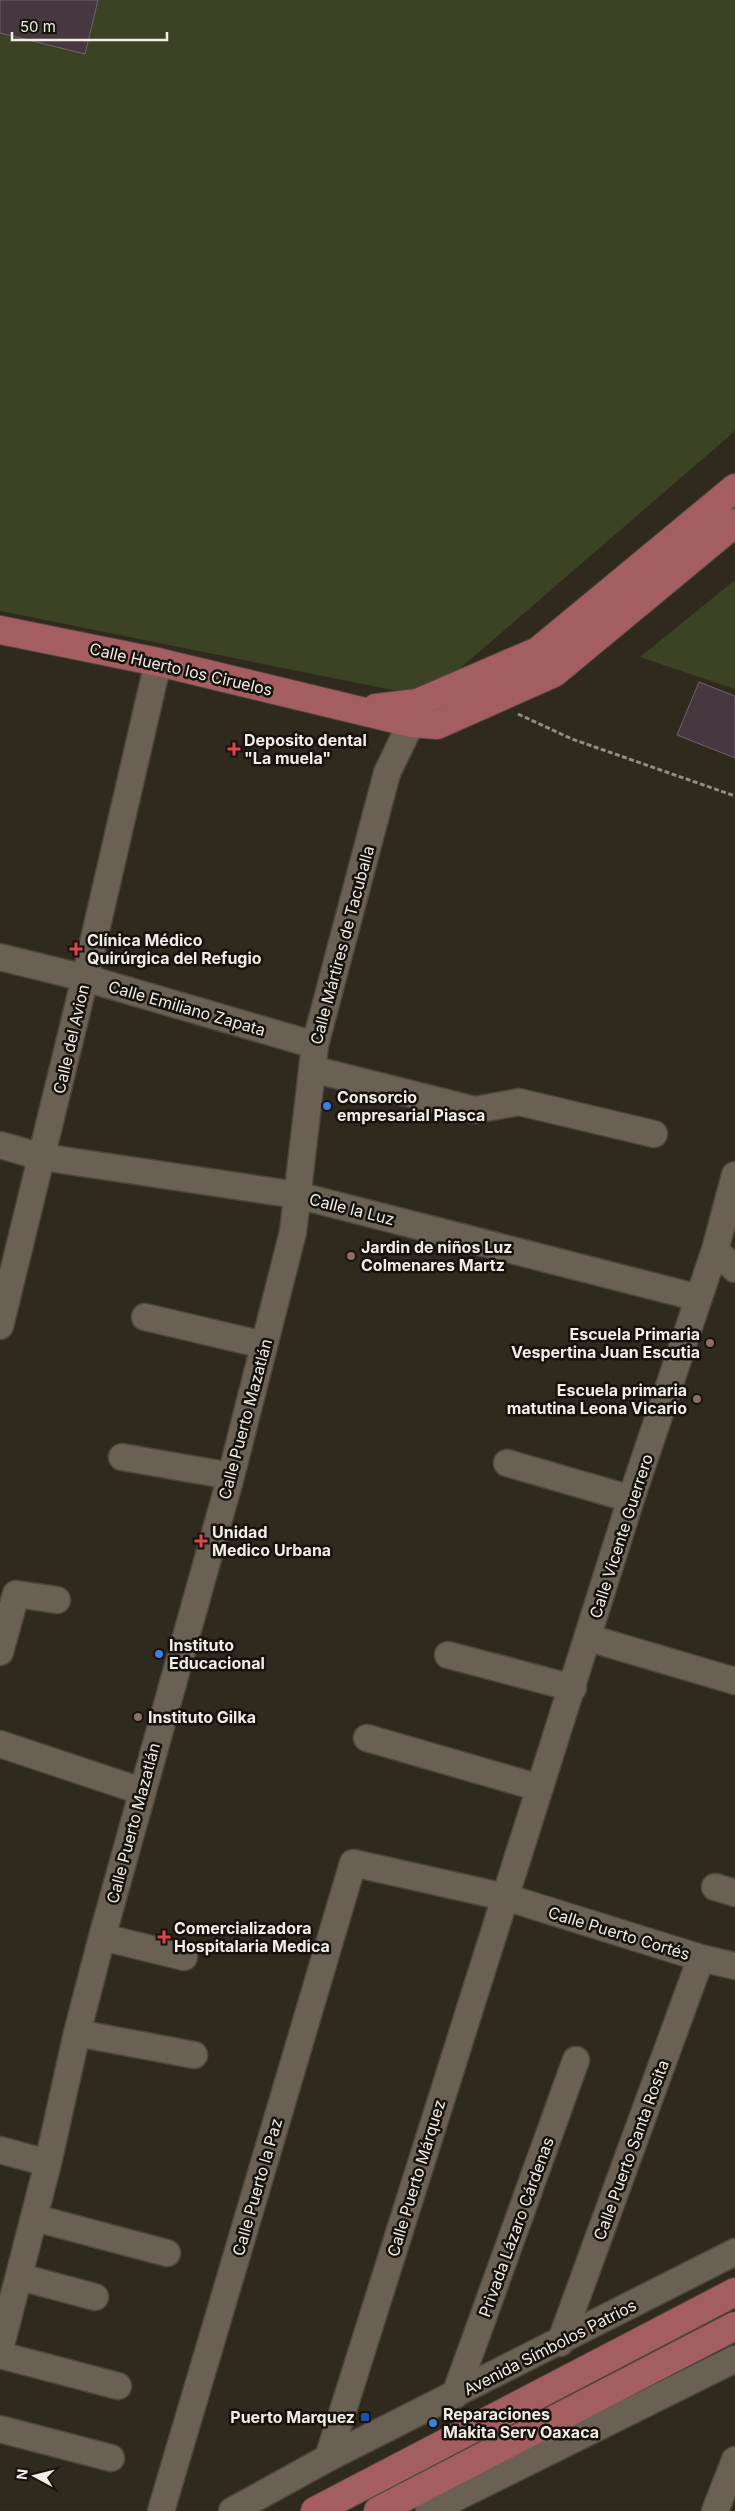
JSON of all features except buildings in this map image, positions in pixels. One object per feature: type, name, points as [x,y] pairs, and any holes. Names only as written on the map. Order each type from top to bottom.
[{"type":"main road","name":"Calle Huerto los Ciruelos","points":[[0,630],[158,662],[362,710],[414,713],[437,725],[554,673],[730,509]]},
{"type":"main road","points":[[414,713],[538,651],[730,509]]},
{"type":"main road","points":[[315,2511],[735,2292]]},
{"type":"main road","points":[[378,2511],[735,2326]]},
{"type":"street","name":"Calle del Avion","points":[[0,1326],[5,1289],[42,1157],[158,662]]},
{"type":"street","name":"Calle Mártires de Tacuballa","points":[[297,1195],[314,1057],[387,773],[414,713]]},
{"type":"street","name":"Calle Emiliano Zapata","points":[[0,957],[85,978],[475,1110],[519,1102],[654,1134]]},
{"type":"street","name":"Calle la Luz","points":[[0,1146],[42,1157],[297,1195],[699,1298]]},
{"type":"street","name":"Calle Vicente Guerrero","points":[[505,1897],[589,1638],[631,1499],[715,1250],[735,1175]]},
{"type":"street","name":"Calle Puerto Mazatlán","points":[[0,2349],[20,2277],[77,2033],[102,1937],[141,1791],[231,1476],[293,1232],[297,1195]]},
{"type":"street","points":[[715,1250],[735,1269]]},
{"type":"street","points":[[144,1317],[264,1345]]},
{"type":"street","points":[[122,1456],[231,1476]]},
{"type":"street","points":[[507,1463],[631,1499]]},
{"type":"street","points":[[0,1652],[16,1594],[57,1600]]},
{"type":"street","points":[[589,1638],[735,1681]]},
{"type":"street","points":[[448,1656],[573,1688]]},
{"type":"street","points":[[368,1738],[540,1788]]},
{"type":"street","points":[[0,1744],[141,1791]]},
{"type":"street","name":"Calle Puerto Cortés","points":[[353,1862],[505,1897],[701,1958],[735,1966]]},
{"type":"street","name":"Calle Puerto la Paz","points":[[161,2511],[353,1862]]},
{"type":"street","name":"Calle Puerto Márquez","points":[[328,2458],[505,1897]]},
{"type":"street","points":[[102,1937],[184,1957]]},
{"type":"street","name":"Calle Puerto Santa Rosita","points":[[560,2343],[701,1958]]},
{"type":"street","points":[[77,2033],[194,2055]]},
{"type":"street","name":"Privada Lázaro Cárdenas","points":[[455,2395],[576,2060]]},
{"type":"street","points":[[0,2150],[48,2163]]},
{"type":"street","points":[[34,2218],[167,2253]]},
{"type":"street","name":"Avenida Símbolos Patrios","points":[[232,2511],[328,2458],[560,2343],[735,2252]]},
{"type":"street","points":[[20,2277],[95,2297]]},
{"type":"street","points":[[0,2355],[118,2386]]},
{"type":"street","points":[[430,2511],[450,2505],[735,2359]]},
{"type":"street","points":[[0,2429],[111,2458]]},
{"type":"street","points":[[715,2511],[735,2460]]},
{"type":"path","points":[[491,701],[572,740],[735,796]]},
{"type":"green space","points":[[0,0],[735,0],[735,431],[427,697],[0,611]]},
{"type":"green space","points":[[735,580],[735,689],[640,657]]},
{"type":"place","name":"Deposito dental \"La muela\"","points":[[234,749]]},
{"type":"place","name":"Clínica Médico Quirúrgica del Refugio","points":[[76,949]]},
{"type":"place","name":"Consorcio empresarial Piasca","points":[[327,1106]]},
{"type":"place","name":"Jardin de niños Luz Colmenares Martz","points":[[351,1256]]},
{"type":"place","name":"Escuela Primaria Vespertina Juan Escutia","points":[[710,1343]]},
{"type":"place","name":"Escuela primaria matutina Leona Vicario","points":[[697,1399]]},
{"type":"place","name":"Unidad Medico Urbana","points":[[201,1541]]},
{"type":"place","name":"Instituto Educacional","points":[[159,1654]]},
{"type":"place","name":"Instituto Gilka","points":[[138,1717]]},
{"type":"place","name":"Comercializadora Hospitalaria Medica","points":[[164,1937]]},
{"type":"place","name":"Puerto Marquez","points":[[365,2417]]},
{"type":"place","name":"Reparaciones Makita Serv Oaxaca","points":[[433,2423]]}]
